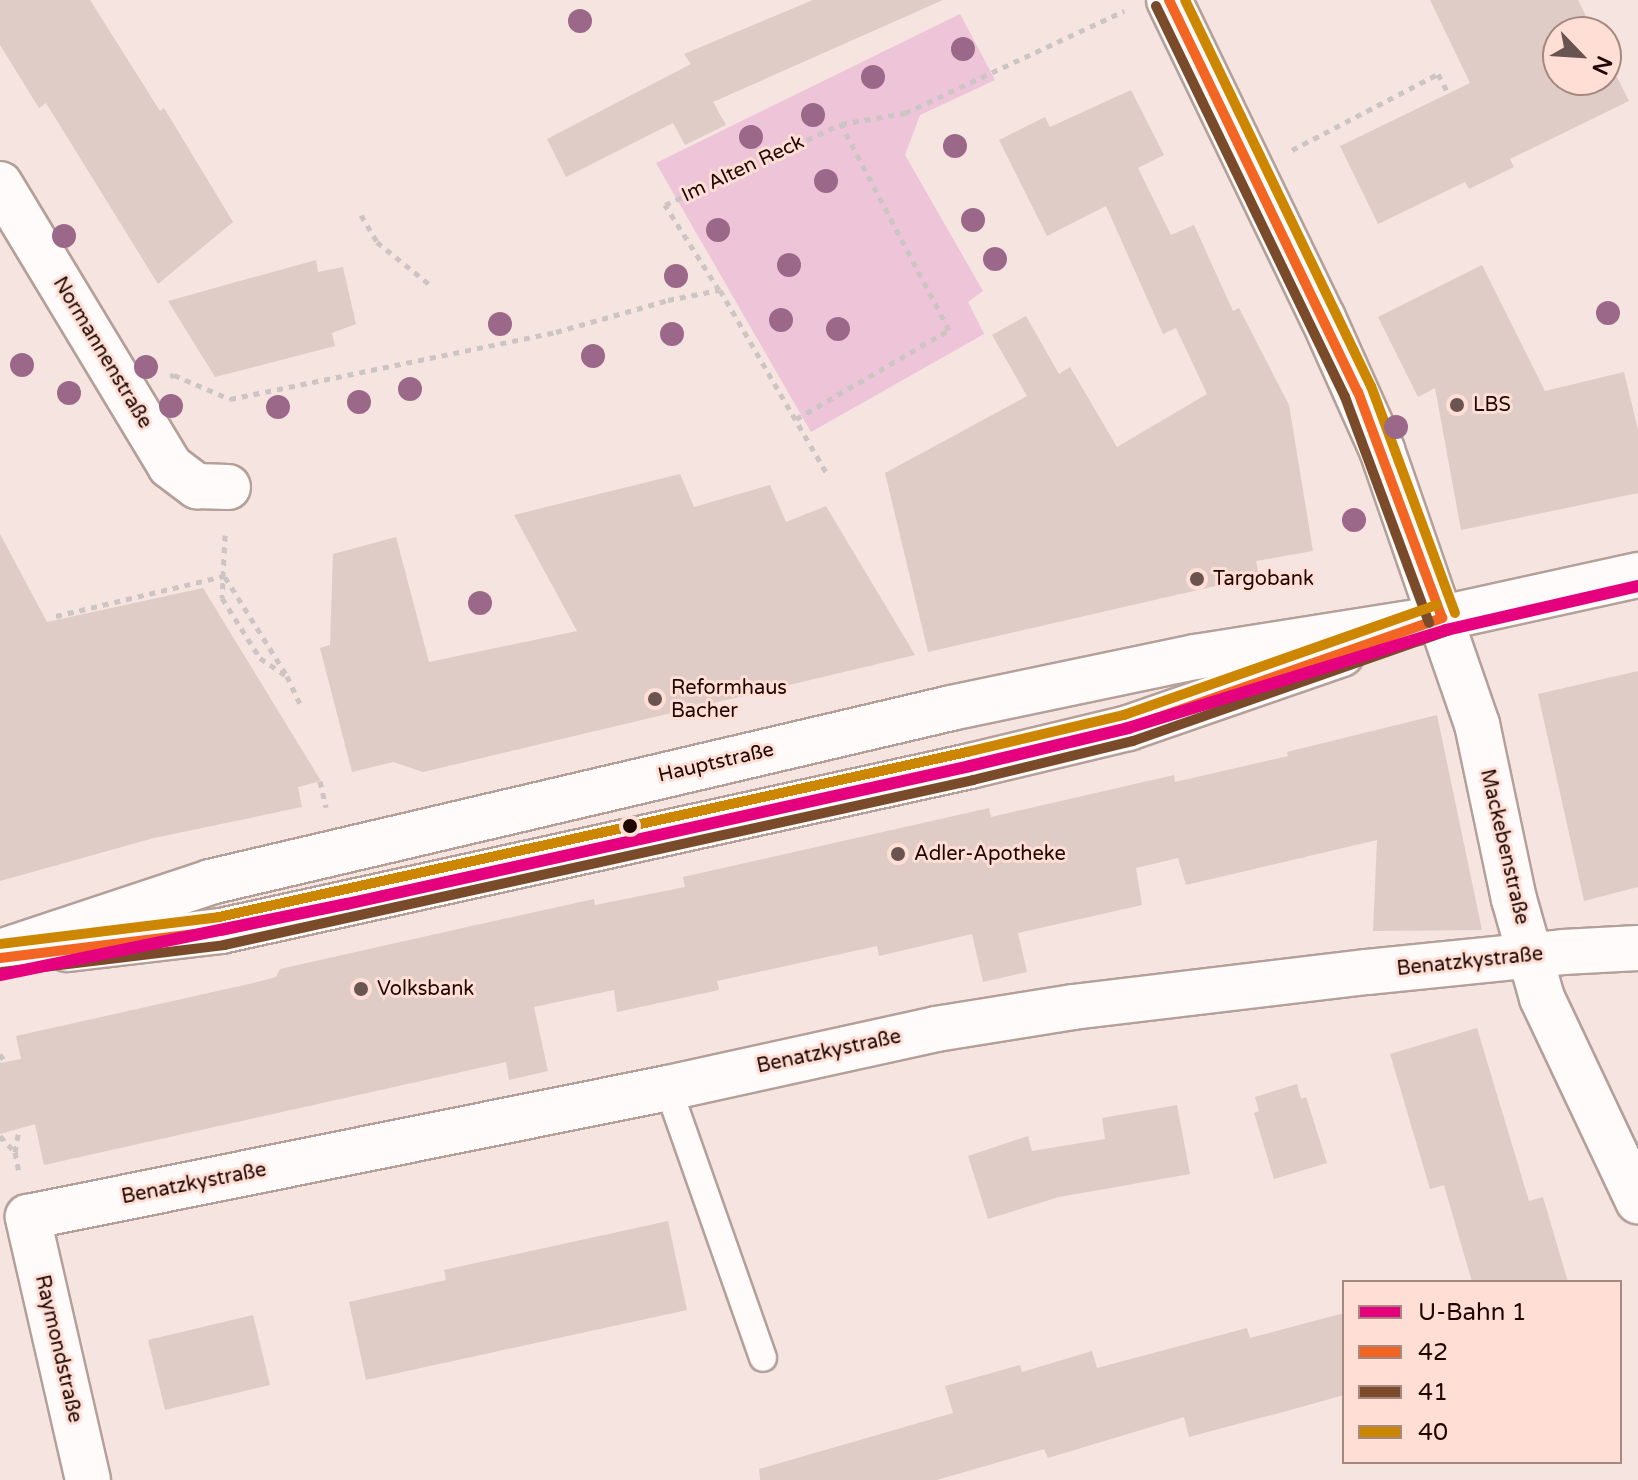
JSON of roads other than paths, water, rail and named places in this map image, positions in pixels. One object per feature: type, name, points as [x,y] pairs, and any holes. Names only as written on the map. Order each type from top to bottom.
[{"type":"street","name":"Mackebenstraße","points":[[1149,4],[1358,392],[1442,618],[1477,724],[1514,899],[1530,957],[1560,1040],[1638,1201]]},
{"type":"street","name":"Normannenstraße","points":[[0,184],[170,466],[197,486],[228,487]]},
{"type":"street","name":"Hauptstraße","points":[[0,955],[210,882],[335,851],[1117,672],[1442,618],[1638,575]]},
{"type":"street","name":"Hauptstraße","points":[[0,955],[221,931],[970,766],[1128,728],[1442,618]]},
{"type":"street","name":"Benatzkystraße","points":[[28,1217],[668,1088],[936,1029],[1073,1007],[1638,948]]},
{"type":"street","name":"Raymondstraße","points":[[28,1217],[88,1480]]},
{"type":"lane","points":[[668,1088],[763,1358]]},
{"type":"metro line","name":"1","points":[[0,975],[347,904],[970,766],[1128,728],[1446,630],[1638,586]]},
{"type":"place","name":"LBS","points":[[1457,405]]},
{"type":"place","name":"Targobank","points":[[1197,579]]},
{"type":"place","name":"Reformhaus Bacher","points":[[655,699]]},
{"type":"place","name":"Adler-Apotheke","points":[[898,854]]},
{"type":"place","name":"Volksbank","points":[[361,989]]}]
